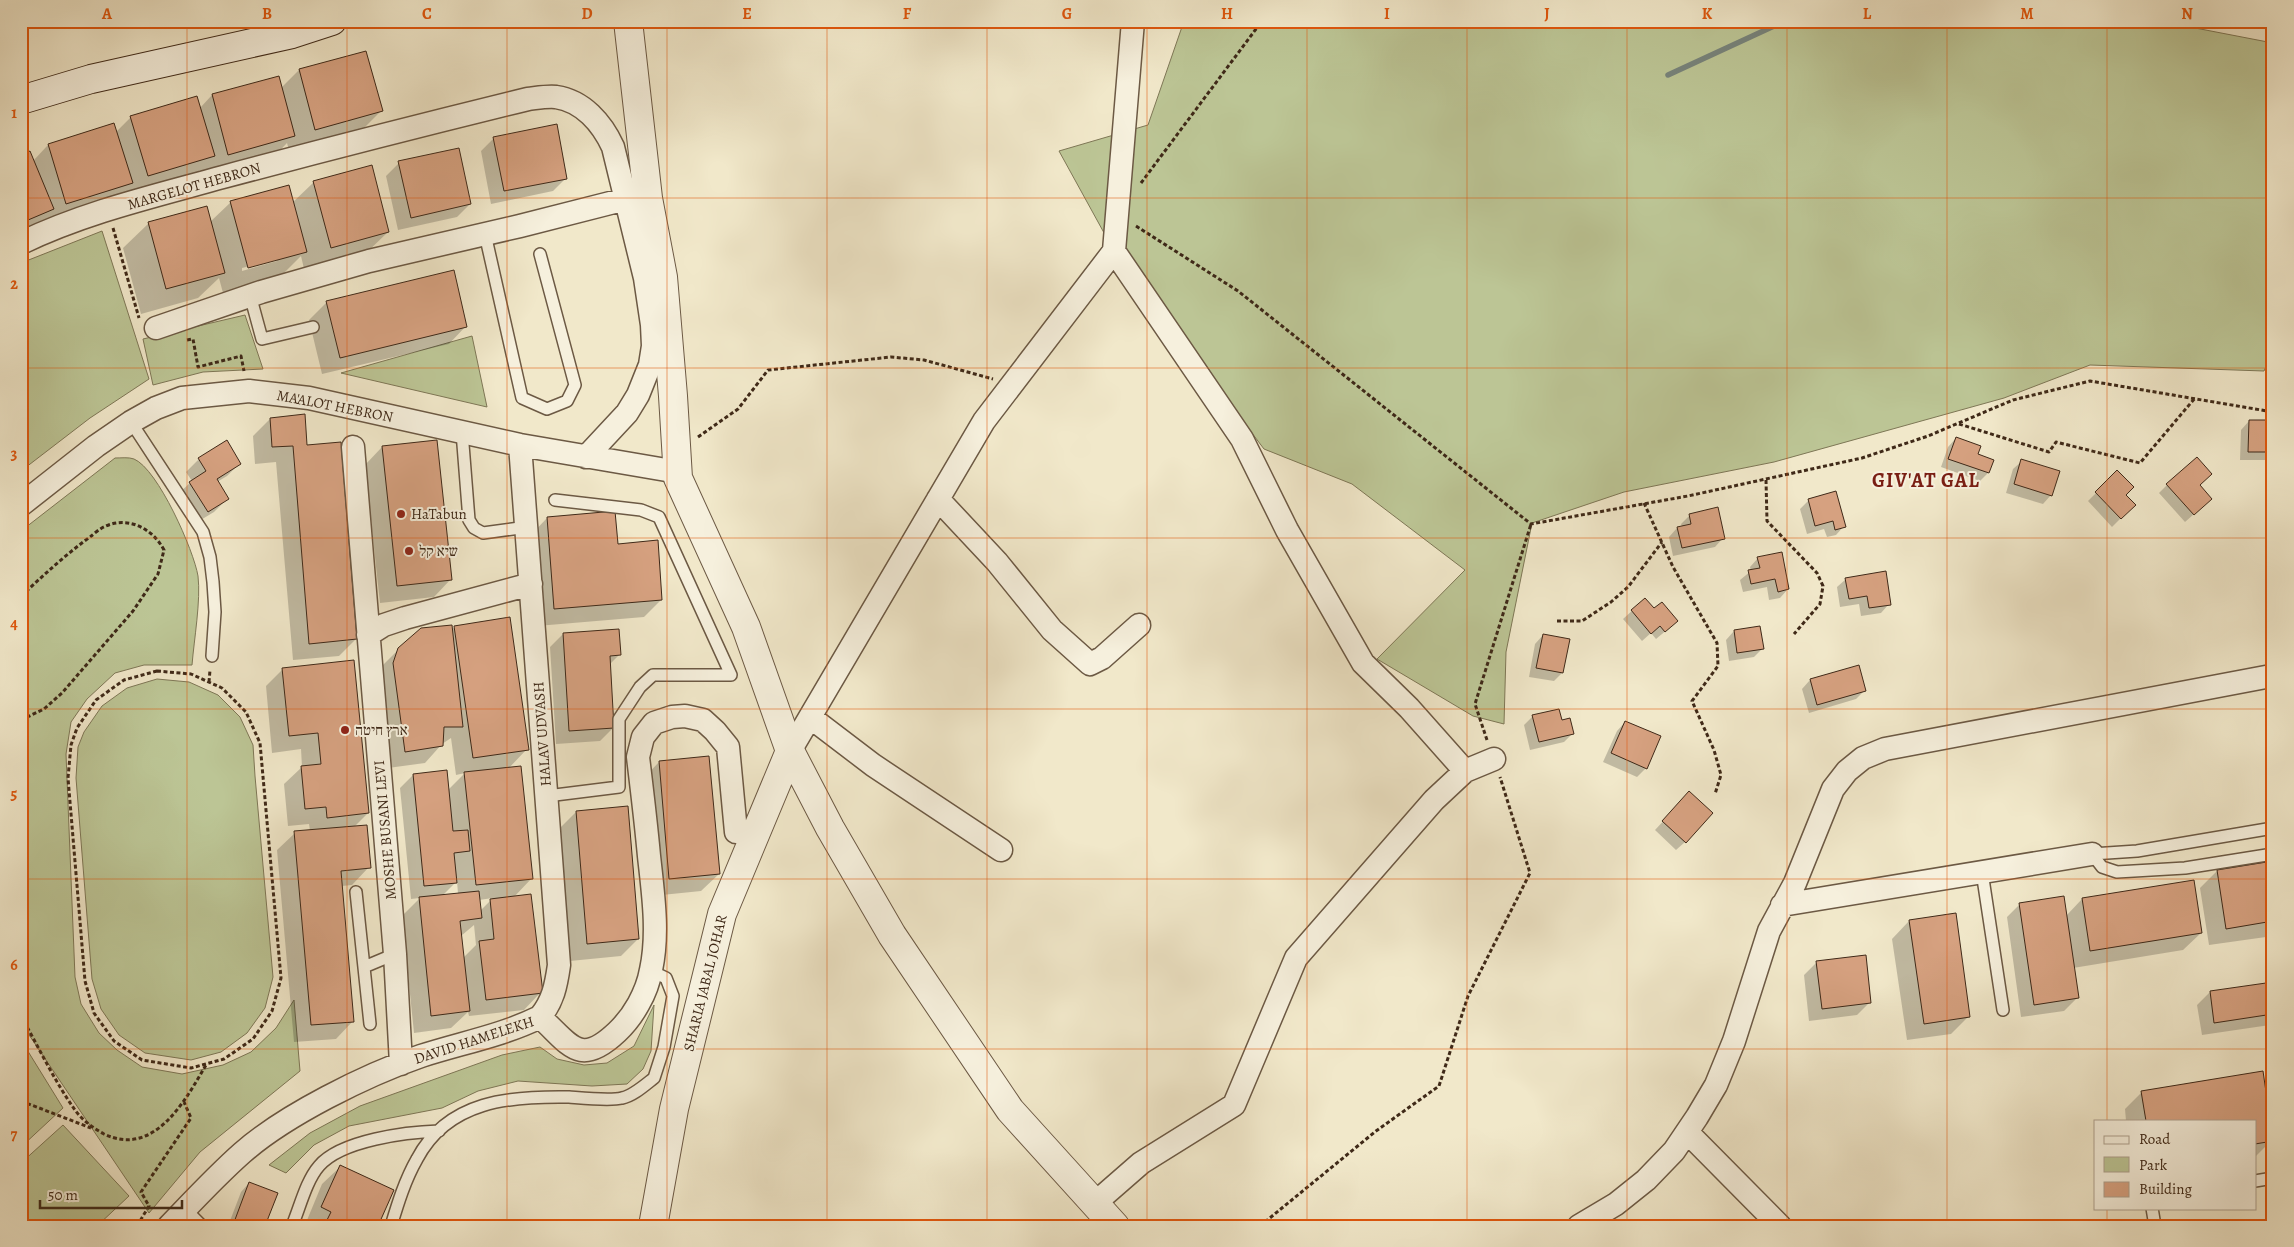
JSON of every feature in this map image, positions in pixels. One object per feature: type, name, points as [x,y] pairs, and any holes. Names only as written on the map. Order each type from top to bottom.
[{"type":"street","points":[[21,100],[91,79],[292,34],[332,21]]},
{"type":"street","points":[[628,21],[648,198],[663,277],[678,478],[746,627],[790,751],[830,828],[903,951],[1010,1110],[1115,1226]]},
{"type":"street","points":[[790,751],[984,421],[1114,251],[1133,21]]},
{"type":"street","name":"MARGELOT HEBRON","points":[[21,243],[45,232],[147,198],[370,137],[528,99],[554,96],[572,101],[587,110],[605,131],[613,146],[644,278],[652,325],[653,346],[650,365],[638,396],[627,413],[586,457]]},
{"type":"street","points":[[156,328],[250,295],[369,261],[626,199]]},
{"type":"street","points":[[1114,251],[1242,439],[1287,530],[1363,663],[1409,708],[1464,771]]},
{"type":"street","name":"MA'ALOT HEBRON","points":[[21,505],[131,422],[156,408],[182,398],[249,391],[309,398],[520,445],[586,457],[677,462]]},
{"type":"street","name":"HALAV UDVASH","points":[[520,445],[559,966],[555,991],[548,1007],[540,1017]]},
{"type":"street","name":"MOSHE BUSANI LEVI","points":[[353,447],[395,954],[401,1064]]},
{"type":"street","points":[[938,499],[997,562],[1052,630],[1090,664],[1102,658],[1139,625]]},
{"type":"street","points":[[368,635],[384,625],[405,618],[531,584]]},
{"type":"street","points":[[1579,1226],[1616,1204],[1646,1180],[1674,1151],[1716,1085],[1734,1041],[1769,931],[1796,883],[1834,789],[1847,771],[1863,758],[1885,749],[2271,676]]},
{"type":"street","name":"DAVID HAMELEKH","points":[[170,1226],[243,1152],[281,1124],[318,1103],[401,1064],[422,1056],[491,1037],[540,1017],[572,1048],[585,1050],[597,1049],[628,1022],[641,998],[651,971],[654,938],[654,897],[638,757],[643,737],[654,723],[672,716],[685,716],[703,720],[716,731],[728,747],[736,832]]},
{"type":"street","points":[[810,716],[873,764],[1001,850]]},
{"type":"street","name":"SHARIA JABAL JOHAR","points":[[653,1226],[674,1109],[722,914],[790,751]]},
{"type":"street","points":[[1094,1204],[1141,1163],[1234,1105],[1296,958],[1434,800],[1464,771],[1494,759]]},
{"type":"street","points":[[1782,905],[2092,854]]},
{"type":"street","points":[[1687,1132],[1780,1226]]},
{"type":"lane","points":[[485,234],[522,398],[547,409],[567,400],[575,386],[540,254]]},
{"type":"lane","points":[[250,295],[262,339],[313,327]]},
{"type":"lane","points":[[131,422],[203,532],[210,557],[213,582],[215,612],[212,656]]},
{"type":"lane","points":[[462,432],[469,520],[474,528],[483,533],[527,527]]},
{"type":"lane","points":[[547,796],[619,788],[618,719],[640,687],[653,675],[731,675],[659,517],[641,510],[555,500]]},
{"type":"lane","points":[[2092,854],[2137,851],[2273,828]]},
{"type":"lane","points":[[2092,854],[2102,867],[2117,872],[2185,868],[2273,854]]},
{"type":"lane","points":[[1982,872],[2003,1010]]},
{"type":"lane","points":[[356,892],[370,1024]]},
{"type":"lane","points":[[364,967],[395,954]]},
{"type":"lane","points":[[390,1226],[407,1179],[418,1156],[450,1121],[473,1107],[529,1097],[622,1098],[654,1078],[664,1047],[673,996],[666,978],[651,971]]},
{"type":"lane","points":[[292,1226],[318,1166],[326,1159],[351,1146],[405,1132],[439,1131]]},
{"type":"lane","points":[[2256,1180],[2273,1178]]},
{"type":"lane","points":[[185,1209],[202,1226]]},
{"type":"lane","points":[[2152,1210],[2154,1226]]},
{"type":"path","points":[[1262,21],[1117,214],[1238,291],[1531,524],[1766,480],[1862,458],[1928,436],[2013,400],[2090,381],[2273,412]]},
{"type":"path","points":[[677,462],[738,409],[768,370],[891,357],[924,360],[1012,384]]},
{"type":"path","points":[[1959,423],[2049,452],[2056,442],[2140,463],[2195,398]]},
{"type":"path","points":[[1766,480],[1767,521],[1817,573],[1823,586],[1820,604],[1794,634]]},
{"type":"path","points":[[1644,504],[1673,567],[1717,643],[1718,666],[1692,701],[1714,750],[1721,775],[1716,794]]},
{"type":"path","points":[[21,596],[69,553],[106,526],[128,523],[141,526],[153,535],[164,550],[158,574],[133,611],[62,693],[44,709],[21,720]]},
{"type":"path","points":[[1260,1226],[1376,1131],[1439,1086],[1468,996],[1530,873],[1475,704],[1531,524]]},
{"type":"path","points":[[1557,621],[1582,621],[1610,602],[1628,587],[1662,542]]},
{"type":"path","points":[[21,1101],[94,1129],[116,1140],[135,1140],[149,1134],[184,1102],[206,1064],[224,1059],[253,1039],[272,1011],[281,978],[260,743],[246,712],[222,688],[191,674],[156,671],[124,680],[96,700],[77,728],[71,745],[68,778],[85,980],[94,1013],[114,1041],[142,1060],[191,1068],[206,1064]]},
{"type":"path","points":[[21,754],[21,763]]},
{"type":"path","points":[[21,1016],[75,1110],[94,1129]]},
{"type":"path","points":[[137,1226],[149,1206],[141,1192],[191,1118],[184,1102]]},
{"type":"green space","points":[[1184,21],[2159,21],[2273,43],[2273,351],[2264,371],[2090,365],[2004,398],[1774,462],[1624,492],[1532,523],[1506,652],[1504,724],[1473,716],[1377,659],[1465,570],[1352,484],[1264,449],[1114,251],[1059,151],[1148,125]]},
{"type":"green space","points":[[102,231],[149,379],[90,418],[21,471],[21,263]]},
{"type":"green space","points":[[245,315],[263,369],[203,372],[153,385],[143,339]]},
{"type":"green space","points":[[472,336],[487,407],[341,373]]},
{"type":"green space","points":[[115,458],[132,458],[143,466],[154,478],[174,512],[190,549],[198,576],[198,608],[192,665],[144,665],[115,673],[87,699],[71,722],[66,754],[75,977],[81,1004],[99,1033],[117,1050],[142,1067],[182,1074],[223,1065],[251,1052],[276,1028],[294,1000],[300,1071],[200,1152],[149,1213],[21,1023],[21,531]]},
{"type":"green space","points":[[157,679],[189,682],[218,695],[240,717],[253,745],[273,977],[265,1008],[247,1033],[221,1052],[191,1060],[145,1053],[119,1035],[101,1009],[92,979],[76,778],[78,747],[84,732],[102,706],[127,688]]},
{"type":"green space","points":[[654,1005],[651,1051],[643,1069],[627,1084],[592,1086],[518,1081],[478,1091],[442,1108],[349,1126],[314,1145],[286,1173],[269,1165],[310,1133],[360,1106],[502,1055],[540,1047],[557,1059],[584,1065],[607,1063],[634,1046]]},
{"type":"green space","points":[[21,1040],[63,1108],[21,1147]]},
{"type":"green space","points":[[63,1125],[129,1196],[97,1226],[24,1226],[21,1223],[21,1163]]},
{"type":"building","points":[[366,51],[383,111],[315,130],[299,69]]},
{"type":"building","points":[[279,76],[295,136],[228,155],[212,94]]},
{"type":"building","points":[[197,96],[215,156],[148,176],[130,116]]},
{"type":"building","points":[[114,123],[133,183],[66,204],[48,144]]},
{"type":"building","points":[[557,124],[567,179],[504,191],[493,137]]},
{"type":"building","points":[[459,148],[471,204],[411,218],[398,161]]},
{"type":"building","points":[[30,151],[54,209],[21,223],[21,155]]},
{"type":"building","points":[[372,165],[389,232],[331,248],[313,181]]},
{"type":"building","points":[[289,185],[307,252],[248,268],[230,201]]},
{"type":"building","points":[[207,206],[225,273],[166,289],[148,222]]},
{"type":"building","points":[[454,270],[467,327],[340,358],[326,301]]},
{"type":"building","points":[[305,414],[307,445],[341,442],[357,639],[309,644],[293,446],[272,447],[270,418]]},
{"type":"building","points":[[2249,420],[2273,420],[2273,452],[2248,452]]},
{"type":"building","points":[[1956,437],[1981,446],[1978,454],[1994,460],[1989,473],[1948,459]]},
{"type":"building","points":[[227,440],[241,464],[217,479],[229,499],[208,512],[189,482],[206,471],[198,458]]},
{"type":"building","points":[[437,440],[452,580],[397,586],[382,446]]},
{"type":"building","points":[[2197,457],[2212,474],[2200,485],[2212,499],[2194,515],[2166,484]]},
{"type":"building","points":[[2021,459],[2060,471],[2052,496],[2014,484]]},
{"type":"building","points":[[2117,470],[2134,487],[2126,495],[2136,505],[2121,519],[2095,492]]},
{"type":"building","points":[[1836,491],[1846,527],[1835,530],[1833,521],[1815,526],[1808,499]]},
{"type":"building","points":[[1718,507],[1725,539],[1682,548],[1677,527],[1691,524],[1689,514]]},
{"type":"building","points":[[615,511],[618,544],[658,540],[662,600],[554,609],[547,517]]},
{"type":"building","points":[[1782,552],[1789,589],[1778,592],[1775,579],[1751,584],[1748,570],[1760,568],[1757,557]]},
{"type":"building","points":[[1886,571],[1891,605],[1869,608],[1867,596],[1849,599],[1845,578]]},
{"type":"building","points":[[1645,598],[1654,608],[1662,602],[1678,621],[1665,632],[1660,626],[1651,634],[1631,610]]},
{"type":"building","points":[[510,617],[529,750],[473,758],[454,626]]},
{"type":"building","points":[[452,625],[463,727],[444,727],[443,746],[405,752],[393,663],[398,648],[421,628]]},
{"type":"building","points":[[1760,626],[1764,649],[1737,653],[1734,630]]},
{"type":"building","points":[[619,629],[621,655],[610,656],[614,728],[569,731],[563,633]]},
{"type":"building","points":[[1543,634],[1570,639],[1563,673],[1536,668]]},
{"type":"building","points":[[354,660],[369,813],[327,818],[326,807],[305,809],[301,766],[321,764],[318,733],[289,736],[282,668]]},
{"type":"building","points":[[1859,665],[1866,691],[1817,705],[1810,679]]},
{"type":"building","points":[[1559,709],[1562,720],[1570,718],[1574,734],[1539,742],[1532,715]]},
{"type":"building","points":[[1625,721],[1661,736],[1647,769],[1611,753]]},
{"type":"building","points":[[709,756],[720,874],[669,879],[659,761]]},
{"type":"building","points":[[521,766],[533,879],[476,885],[464,772]]},
{"type":"building","points":[[447,770],[453,831],[468,830],[470,851],[454,853],[457,883],[424,886],[413,774]]},
{"type":"building","points":[[1689,791],[1713,813],[1686,843],[1662,821]]},
{"type":"building","points":[[628,806],[639,939],[587,944],[576,811]]},
{"type":"building","points":[[367,825],[371,868],[341,871],[354,1022],[311,1025],[294,831]]},
{"type":"building","points":[[2273,861],[2273,921],[2226,929],[2217,870]]},
{"type":"building","points":[[2194,880],[2202,933],[2090,951],[2082,898]]},
{"type":"building","points":[[479,891],[482,918],[460,921],[470,1011],[431,1016],[419,897]]},
{"type":"building","points":[[531,894],[543,993],[486,1000],[479,941],[494,939],[490,899]]},
{"type":"building","points":[[2064,896],[2079,998],[2034,1005],[2019,903]]},
{"type":"building","points":[[1956,913],[1970,1017],[1924,1024],[1909,920]]},
{"type":"building","points":[[1866,955],[1871,1003],[1822,1009],[1816,961]]},
{"type":"building","points":[[2273,982],[2273,1014],[2214,1023],[2210,991]]},
{"type":"building","points":[[2263,1071],[2273,1141],[2256,1144],[2256,1120],[2146,1120],[2141,1091]]},
{"type":"building","points":[[340,1165],[394,1190],[378,1226],[324,1226],[331,1212],[321,1207]]},
{"type":"building","points":[[249,1182],[278,1193],[265,1226],[233,1225]]},
{"type":"waterway","points":[[1668,75],[1785,21]]},
{"type":"place","name":"HaTabun","points":[[401,514]]},
{"type":"place","name":"שיא קל","points":[[409,551]]},
{"type":"place","name":"ארץ חיטה","points":[[345,730]]},
{"type":"district","name":"GIV'AT GAL","points":[[1926,480]]}]
